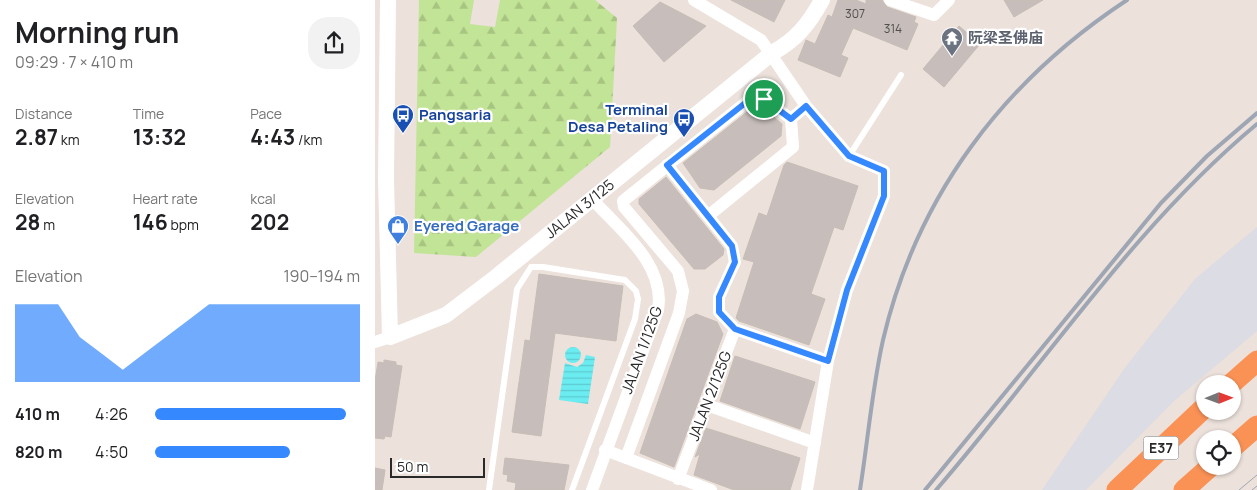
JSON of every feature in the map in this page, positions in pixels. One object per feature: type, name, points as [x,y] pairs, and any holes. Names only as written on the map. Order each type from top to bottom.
[{"type":"highway","points":[[1241,375],[1257,361]]},
{"type":"highway","name":"E37","points":[[1117,490],[1196,415]]},
{"type":"highway","points":[[1241,441],[1257,426]]},
{"type":"highway","points":[[1184,490],[1201,475]]},
{"type":"street","points":[[382,339],[381,36],[388,0]]},
{"type":"street","points":[[693,0],[747,30],[761,40],[806,106],[849,156],[884,171],[884,196],[847,290],[828,361],[807,490]]},
{"type":"street","name":"JALAN 3/125","points":[[382,339],[446,315],[772,54],[803,32],[822,0]]},
{"type":"street","points":[[891,0],[934,15],[949,0]]},
{"type":"street","points":[[626,458],[679,312],[683,291],[678,272],[624,207],[623,201],[749,100],[764,99],[791,119],[793,146],[708,216]]},
{"type":"street","points":[[791,119],[806,106]]},
{"type":"street","points":[[667,165],[732,246],[735,262],[719,297],[719,312],[735,329],[828,361]]},
{"type":"street","name":"JALAN 1/125G","points":[[592,199],[646,259],[658,281],[661,295],[658,310],[605,450],[592,490]]},
{"type":"street","name":"JALAN 2/125G","points":[[678,479],[735,329]]},
{"type":"street","points":[[707,405],[815,444]]},
{"type":"street","points":[[605,450],[711,490]]},
{"type":"lane","points":[[849,156],[901,75]]},
{"type":"lane","points":[[489,490],[517,289],[531,267],[625,280],[636,291],[638,299],[635,319],[572,490]]},
{"type":"shaded area","points":[[1257,227],[1257,331],[1205,375],[1196,375],[1196,382],[1174,401],[1086,490],[1042,490],[1124,369],[1195,279]]},
{"type":"green space","points":[[419,0],[474,0],[470,24],[495,27],[500,0],[595,0],[617,18],[610,147],[476,257],[414,253]]},
{"type":"water","points":[[570,347],[576,347],[581,352],[579,361],[570,363],[565,358],[565,352]]},
{"type":"water","points":[[586,355],[595,357],[588,404],[559,400],[565,363],[577,367],[583,363]]},
{"type":"building","points":[[731,0],[785,0],[774,22]]},
{"type":"building","points":[[838,0],[856,0],[866,4],[866,0],[882,0],[887,7],[916,17],[914,22],[918,24],[907,50],[853,28],[841,55],[848,58],[840,77],[798,60],[806,40],[815,44],[828,15],[832,17]]},
{"type":"building","points":[[1004,0],[1043,0],[1014,17]]},
{"type":"building","points":[[660,2],[706,26],[664,62],[633,26]]},
{"type":"building","name":"阮梁圣佛庙","points":[[959,26],[980,44],[944,87],[923,69]]},
{"type":"building","points":[[762,107],[782,124],[781,136],[714,190],[700,188],[683,163],[752,108]]},
{"type":"building","points":[[787,162],[858,186],[843,230],[834,227],[811,294],[825,299],[809,345],[739,321],[736,318],[754,262],[743,259],[759,213],[767,216],[784,165]]},
{"type":"building","points":[[666,177],[724,249],[723,255],[705,269],[694,269],[639,204],[639,199]]},
{"type":"building","points":[[539,274],[623,286],[616,341],[555,333],[541,436],[512,432],[525,340],[530,341]]},
{"type":"building","points":[[696,314],[717,322],[723,334],[674,467],[640,453],[687,319]]},
{"type":"building","points":[[735,356],[815,382],[800,429],[720,401]]},
{"type":"building","points":[[384,360],[396,362],[396,365],[402,366],[391,437],[385,436],[384,439],[375,438],[375,381],[378,362],[384,363]]},
{"type":"building","points":[[706,428],[800,458],[790,490],[734,490],[694,475],[700,454],[695,457]]},
{"type":"building","points":[[505,458],[569,465],[564,490],[515,490],[516,483],[507,481],[508,475],[503,474]]},
{"type":"building","points":[[375,468],[385,470],[382,490],[375,490]]},
{"type":"tram line","points":[[1239,490],[1257,475]]},
{"type":"tram line","points":[[1252,490],[1257,486]]},
{"type":"railway","points":[[860,490],[883,340],[898,287],[918,237],[943,190],[972,146],[1005,105],[1042,67],[1083,32],[1127,0]]},
{"type":"railway","points":[[925,490],[1161,203],[1207,156],[1257,113]]},
{"type":"railway","points":[[936,490],[1128,253],[1169,208],[1257,124]]},
{"type":"place","name":"阮梁圣佛庙","points":[[952,57]]},
{"type":"place","name":"Pangsaria","points":[[403,134]]},
{"type":"place","name":"Terminal Desa Petaling","points":[[684,138]]},
{"type":"place","name":"Eyered Garage","points":[[398,245]]},
{"type":"route","points":[[764,99],[791,119],[806,106],[849,156],[884,171],[884,196],[847,290],[828,361],[735,329],[719,312],[719,297],[735,262],[732,246],[667,165],[749,100],[764,99]]}]
